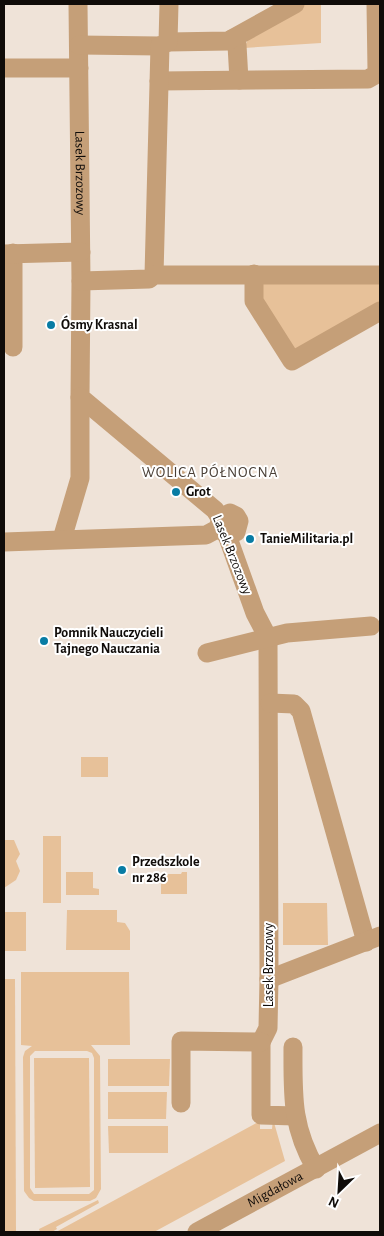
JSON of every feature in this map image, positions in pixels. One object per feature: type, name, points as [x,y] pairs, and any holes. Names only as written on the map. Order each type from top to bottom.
[{"type":"street","name":"Lasek Brzozowy","points":[[78,4],[81,252],[80,397],[231,525],[252,604],[268,638],[270,703],[268,714],[270,979],[268,1028],[260,1042]]},
{"type":"street","points":[[154,275],[158,81],[169,4]]},
{"type":"street","points":[[78,46],[228,42],[295,4]]},
{"type":"street","points":[[158,81],[368,79],[375,75],[377,70],[376,4]]},
{"type":"street","points":[[232,39],[237,45],[239,80]]},
{"type":"street","points":[[4,68],[79,68]]},
{"type":"street","points":[[13,347],[8,253],[81,252]]},
{"type":"street","points":[[254,274],[254,302],[289,363],[380,311]]},
{"type":"street","points":[[81,280],[149,279],[154,275],[380,275]]},
{"type":"street","points":[[62,539],[80,478],[80,397]]},
{"type":"street","points":[[4,542],[206,535],[231,525]]},
{"type":"street","points":[[207,653],[236,644],[306,630],[371,626]]},
{"type":"street","points":[[270,703],[294,704],[301,710],[373,939],[270,979]]},
{"type":"street","points":[[181,1103],[181,1041],[260,1042],[261,1115],[295,1116]]},
{"type":"street","points":[[293,1047],[292,1096],[295,1116],[302,1145],[316,1169]]},
{"type":"street","name":"Migdałowa","points":[[197,1232],[380,1133]]},
{"type":"shaded area","points":[[305,4],[321,4],[321,43],[244,48],[250,35]]},
{"type":"shaded area","points":[[380,280],[380,306],[298,351],[290,350],[258,297],[259,283]]},
{"type":"shaded area","points":[[81,757],[108,757],[108,777],[81,777]]},
{"type":"shaded area","points":[[43,836],[61,836],[61,903],[43,903]]},
{"type":"shaded area","points":[[4,840],[14,840],[20,854],[16,861],[20,871],[16,880],[4,888]]},
{"type":"shaded area","points":[[66,872],[93,872],[93,888],[99,889],[99,895],[66,895]]},
{"type":"shaded area","points":[[182,872],[187,872],[187,894],[161,894],[161,874],[181,874]]},
{"type":"shaded area","points":[[283,903],[327,903],[328,945],[283,945]]},
{"type":"shaded area","points":[[67,910],[117,910],[117,922],[125,923],[130,931],[130,950],[66,950]]},
{"type":"shaded area","points":[[4,912],[26,912],[26,951],[4,951]]},
{"type":"shaded area","points":[[21,972],[129,972],[130,1045],[91,1045],[100,1056],[101,1189],[96,1198],[90,1201],[34,1201],[24,1191],[23,1057],[25,1051],[32,1046],[21,1045]],"holes":[[[35,1051],[87,1051],[92,1053],[94,1058],[94,1190],[89,1194],[34,1194],[30,1188],[30,1056]]]},
{"type":"shaded area","points":[[4,979],[15,979],[16,1232],[4,1232]]},
{"type":"shaded area","points":[[34,1058],[89,1058],[90,1187],[35,1188]]},
{"type":"shaded area","points":[[108,1059],[170,1059],[169,1086],[108,1086]]},
{"type":"shaded area","points":[[108,1092],[167,1092],[166,1119],[108,1119]]},
{"type":"shaded area","points":[[273,1119],[285,1161],[154,1232],[56,1232],[260,1121],[260,1129],[272,1129]]},
{"type":"shaded area","points":[[108,1126],[168,1126],[168,1153],[109,1153]]},
{"type":"shaded area","points":[[98,1200],[99,1203],[56,1227],[57,1229],[52,1232],[40,1232],[39,1229]]},
{"type":"place","name":"Ósmy Krasnal","points":[[51,325]]},
{"type":"place","name":"Grot","points":[[176,492]]},
{"type":"place","name":"TanieMilitaria.pl","points":[[250,539]]},
{"type":"place","name":"Pomnik Nauczycieli Tajnego Nauczania","points":[[44,641]]},
{"type":"place","name":"Przedszkole nr 286","points":[[122,870]]},
{"type":"district","name":"WOLICA PÓŁNOCNA","points":[[210,472]]}]
